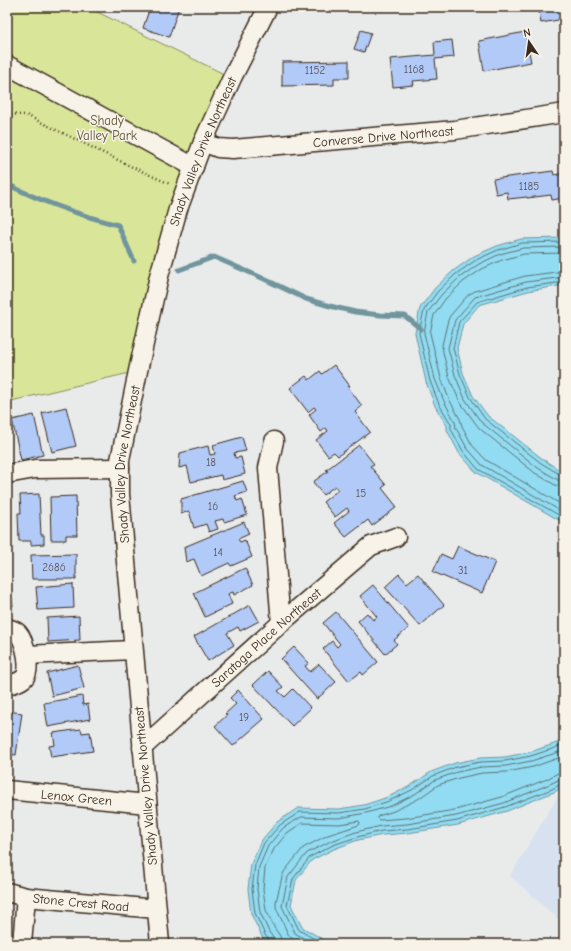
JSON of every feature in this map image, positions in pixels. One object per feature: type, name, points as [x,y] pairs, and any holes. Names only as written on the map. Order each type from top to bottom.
[{"type":"street","name":"Shady Valley Drive Northeast","points":[[160,944],[120,494],[120,460],[159,276],[178,209],[203,142],[232,78],[268,7]]},
{"type":"street","points":[[7,65],[194,167]]},
{"type":"street","name":"Converse Drive Northeast","points":[[203,142],[218,148],[233,149],[455,130],[564,113]]},
{"type":"street","points":[[274,440],[268,468],[281,623]]},
{"type":"street","points":[[7,474],[35,469],[120,468]]},
{"type":"street","name":"Saratoga Place Northeast","points":[[142,748],[281,623],[371,546],[396,538]]},
{"type":"street","points":[[7,628],[14,630],[19,634],[27,655],[27,674],[24,678],[13,684],[7,685]]},
{"type":"street","points":[[27,655],[133,650]]},
{"type":"street","name":"Lenox Green","points":[[7,790],[147,804]]},
{"type":"street","name":"Stone Crest Road","points":[[7,892],[26,897],[156,909]]},
{"type":"street","points":[[22,944],[26,897]]},
{"type":"path","points":[[7,114],[26,115],[185,191]]},
{"type":"shaded area","points":[[564,786],[564,924],[510,876]]},
{"type":"green space","name":"Shady Valley Park","points":[[7,7],[87,7],[226,75],[142,370],[7,402]]},
{"type":"water","points":[[564,238],[564,285],[528,291],[479,305],[463,324],[457,348],[463,373],[473,396],[488,416],[544,460],[564,473],[564,523],[476,472],[459,453],[447,430],[447,426],[435,406],[426,382],[415,333],[420,308],[435,288],[453,271],[474,256],[497,246],[521,239]]},
{"type":"water","points":[[564,740],[564,787],[554,792],[507,811],[458,825],[408,833],[383,835],[358,840],[334,849],[312,860],[296,880],[291,905],[302,927],[329,944],[268,944],[262,937],[251,914],[248,889],[251,864],[261,841],[277,822],[298,808],[339,809],[364,805],[388,797],[410,786],[431,772],[455,763],[480,758],[505,757],[530,752]]},
{"type":"building","points":[[150,7],[179,7],[169,37],[143,28]]},
{"type":"building","points":[[538,7],[564,7],[564,19],[541,23]]},
{"type":"building","points":[[361,30],[371,33],[364,52],[354,49]]},
{"type":"building","points":[[525,32],[531,62],[484,71],[479,41]]},
{"type":"building","points":[[452,40],[454,57],[435,59],[437,79],[413,81],[414,85],[393,87],[390,59],[435,55],[434,42]]},
{"type":"building","points":[[349,61],[349,78],[334,78],[334,85],[282,86],[282,62]]},
{"type":"building","points":[[553,171],[554,175],[564,173],[564,198],[552,200],[551,195],[508,199],[507,192],[496,194],[493,179]]},
{"type":"building","points":[[334,365],[350,386],[348,387],[362,406],[355,412],[370,432],[338,456],[334,452],[328,456],[316,440],[328,431],[326,428],[321,432],[309,415],[316,409],[314,407],[308,412],[290,388],[306,376],[309,380],[320,371],[322,374]]},
{"type":"building","points":[[66,407],[76,446],[52,452],[42,413]]},
{"type":"building","points":[[34,415],[43,455],[21,460],[12,420]]},
{"type":"building","points":[[242,437],[246,451],[234,453],[235,458],[241,457],[245,474],[222,480],[221,475],[191,482],[187,466],[179,468],[180,453],[208,446],[210,455],[215,454],[213,445]]},
{"type":"building","points":[[359,445],[374,464],[370,466],[386,485],[382,488],[397,507],[372,526],[368,520],[346,537],[334,523],[349,511],[347,508],[335,517],[323,502],[338,490],[335,486],[323,495],[313,482],[328,471],[326,470]]},
{"type":"building","points":[[243,481],[247,492],[235,496],[237,501],[242,499],[247,515],[224,522],[223,519],[215,521],[218,529],[209,532],[206,524],[194,528],[189,511],[181,514],[181,499]]},
{"type":"building","points":[[39,494],[41,535],[44,535],[44,544],[31,545],[31,541],[19,541],[18,513],[21,513],[20,495]]},
{"type":"building","points":[[76,496],[77,535],[66,535],[66,540],[51,540],[50,497]]},
{"type":"building","points":[[244,522],[249,534],[238,539],[240,542],[245,540],[252,557],[231,566],[229,563],[201,576],[194,559],[186,562],[184,547]]},
{"type":"building","points":[[458,546],[495,562],[482,593],[433,572],[441,554],[452,559]]},
{"type":"building","points":[[76,554],[76,579],[32,579],[31,555]]},
{"type":"building","points":[[7,567],[13,606],[7,607]]},
{"type":"building","points":[[245,568],[253,585],[234,595],[233,592],[228,594],[232,604],[205,617],[194,593]]},
{"type":"building","points":[[399,574],[407,583],[418,574],[444,605],[420,626],[385,587]]},
{"type":"building","points":[[73,584],[74,608],[38,610],[36,587]]},
{"type":"building","points":[[373,585],[409,628],[394,640],[397,644],[385,654],[358,621],[367,613],[373,620],[377,617],[360,596]]},
{"type":"building","points":[[250,605],[259,621],[240,631],[238,627],[227,633],[234,645],[208,661],[194,637]]},
{"type":"building","points":[[336,612],[378,662],[363,675],[361,672],[349,681],[323,649],[332,641],[337,647],[340,644],[323,623]]},
{"type":"building","points":[[79,616],[80,640],[48,642],[47,618]]},
{"type":"building","points":[[294,647],[309,663],[305,666],[310,672],[319,664],[336,682],[317,699],[281,659]]},
{"type":"building","points":[[78,665],[84,688],[52,696],[47,673]]},
{"type":"building","points":[[268,671],[283,687],[278,691],[285,697],[293,689],[311,708],[292,726],[253,685]]},
{"type":"building","points":[[238,690],[264,719],[233,746],[215,726],[236,704],[230,698]]},
{"type":"building","points":[[82,696],[83,705],[88,704],[90,719],[48,727],[44,703]]},
{"type":"building","points":[[7,711],[22,713],[16,755],[7,754]]},
{"type":"building","points":[[81,729],[82,733],[90,732],[93,751],[51,757],[49,746],[55,745],[53,733]]},
{"type":"waterway","points":[[7,184],[61,208],[118,225],[134,261]]},
{"type":"waterway","points":[[179,270],[214,257],[306,299],[355,312],[405,316],[421,329]]}]
